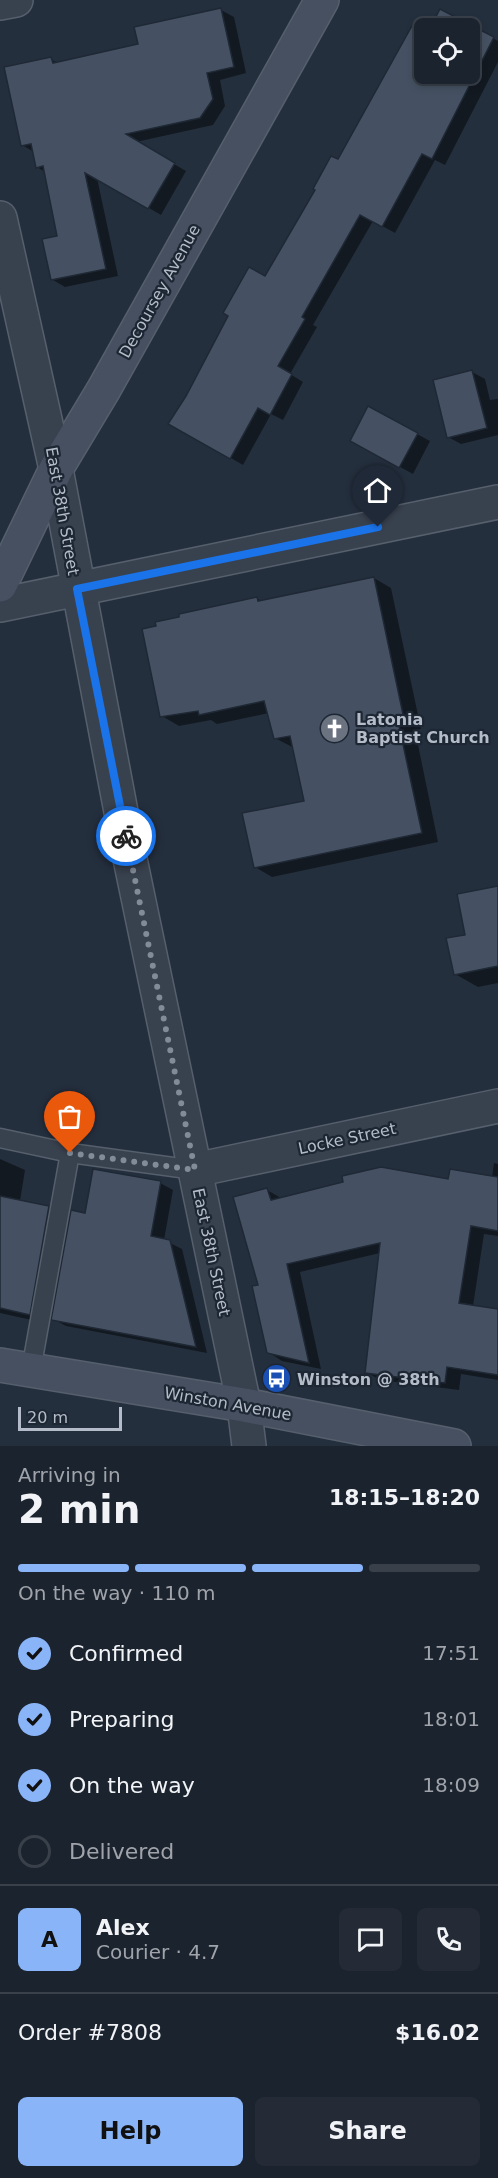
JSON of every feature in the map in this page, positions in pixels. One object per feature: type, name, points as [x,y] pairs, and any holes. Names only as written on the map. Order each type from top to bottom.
[{"type":"main road","name":"Decoursey Avenue","points":[[0,585],[56,469],[104,389],[322,0]]},
{"type":"main road","name":"Winston Avenue","points":[[16,1368],[244,1405],[454,1446]]},
{"type":"street","points":[[0,3],[16,0]]},
{"type":"street","name":"East 38th Street","points":[[0,218],[56,469],[77,589],[244,1405],[249,1446]]},
{"type":"street","points":[[0,605],[498,502]]},
{"type":"street","name":"Locke Street","points":[[195,1170],[498,1106]]},
{"type":"lane","points":[[0,1138],[70,1153],[195,1170]]},
{"type":"lane","points":[[16,1368],[70,1153]]},
{"type":"building","points":[[221,8],[234,67],[207,73],[213,99],[200,118],[126,134],[175,163],[148,209],[85,173],[106,269],[51,280],[42,239],[57,236],[43,166],[36,168],[31,144],[21,146],[4,67],[51,57],[53,63],[138,44],[134,27]]},
{"type":"building","points":[[440,9],[457,18],[435,18]]},
{"type":"building","points":[[413,24],[414,84],[470,84],[432,159],[422,154],[382,227],[360,215],[302,317],[305,319],[278,366],[292,374],[270,415],[258,408],[230,459],[168,424],[186,396],[228,316],[223,313],[249,267],[265,276],[315,190],[313,189],[331,156],[338,159]]},
{"type":"building","points":[[480,30],[494,37],[480,65]]},
{"type":"building","points":[[472,370],[487,428],[447,438],[433,380]]},
{"type":"building","points":[[368,406],[418,433],[399,468],[350,441]]},
{"type":"building","name":"Latonia Baptist Church","points":[[374,577],[404,719],[398,721],[422,833],[254,868],[242,813],[304,801],[290,736],[274,739],[264,701],[199,715],[198,711],[160,717],[142,629],[156,626],[155,622],[179,617],[179,614],[257,597],[258,601]]},
{"type":"building","points":[[498,886],[498,966],[454,975],[446,938],[465,935],[457,894]]},
{"type":"building","points":[[381,1167],[448,1179],[450,1169],[498,1177],[498,1231],[471,1226],[459,1303],[498,1309],[498,1375],[447,1367],[445,1383],[365,1373],[380,1243],[287,1264],[309,1363],[267,1353],[252,1286],[258,1285],[233,1197],[267,1188],[271,1200],[343,1182],[342,1176]]},
{"type":"building","points":[[93,1169],[161,1181],[151,1236],[170,1240],[196,1347],[51,1320],[71,1210],[85,1213]]},
{"type":"building","points":[[0,1196],[49,1206],[30,1315],[0,1308]]},
{"type":"way so far","points":[[70,1153],[195,1170],[126,836]]},
{"type":"place","name":"Latonia Baptist Church","points":[[335,728]]},
{"type":"place","name":"Winston @ 38th","points":[[276,1379]]},
{"type":"route","points":[[126,836],[77,589],[378,527]]}]
